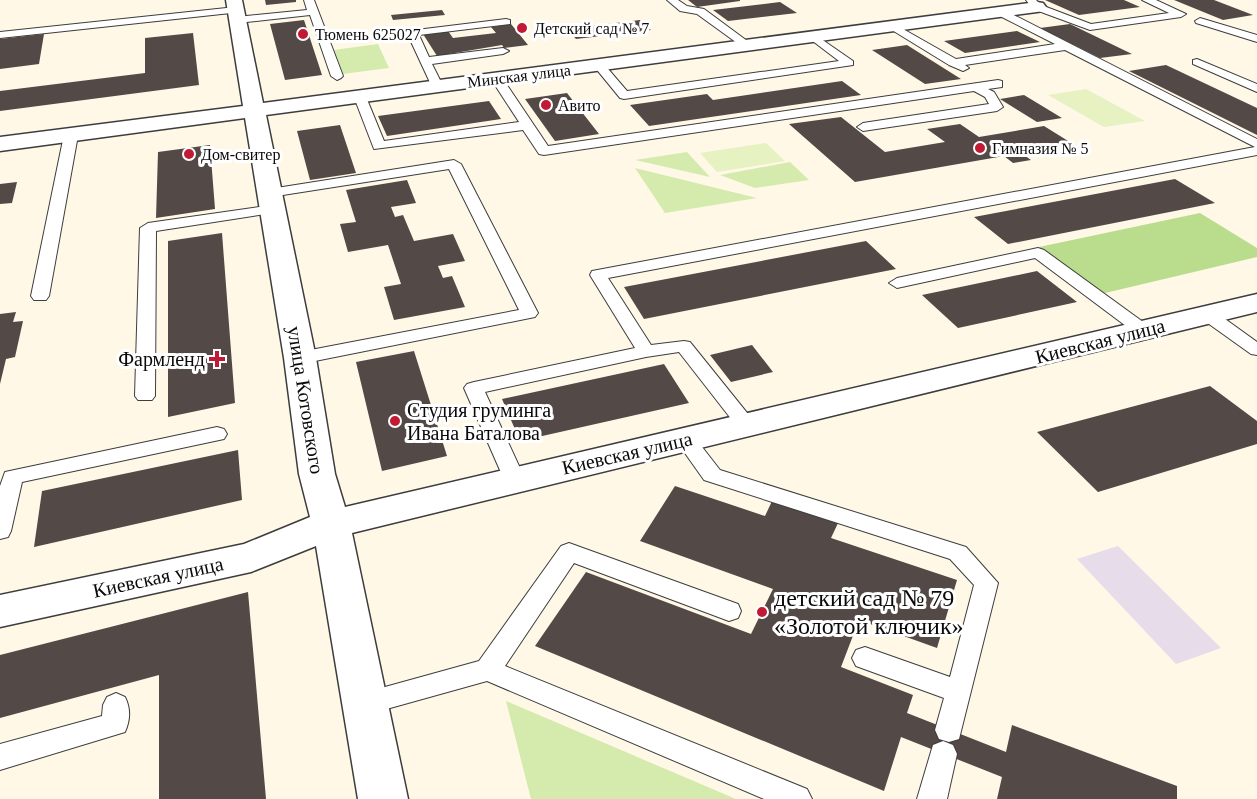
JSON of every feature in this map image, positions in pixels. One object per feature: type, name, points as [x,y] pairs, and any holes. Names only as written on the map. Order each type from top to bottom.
[{"type":"street","name":"Минская улица","points":[[0,144],[892,27],[1000,12],[1034,4]]},
{"type":"street","name":"улица Котовского","points":[[236,10],[300,358],[317,474],[331,524],[383,799]]},
{"type":"street","name":"Киевская улица","points":[[0,611],[251,557],[331,524],[1257,303]]},
{"type":"lane","points":[[309,0],[337,76]]},
{"type":"lane","points":[[672,0],[684,9],[700,11],[748,46]]},
{"type":"lane","points":[[1034,4],[1090,27],[1181,14],[1147,0]]},
{"type":"lane","points":[[0,35],[236,10],[313,12]]},
{"type":"lane","points":[[1000,12],[1257,144]]},
{"type":"lane","points":[[1200,21],[1257,39]]},
{"type":"lane","points":[[437,86],[412,33],[506,22]]},
{"type":"lane","points":[[1230,29],[1257,25]]},
{"type":"lane","points":[[863,127],[996,107],[990,95],[976,78],[892,27]]},
{"type":"lane","points":[[599,65],[624,95],[849,63],[814,37]]},
{"type":"lane","points":[[953,63],[1067,46]]},
{"type":"lane","points":[[426,61],[503,51]]},
{"type":"lane","points":[[1197,62],[1257,88]]},
{"type":"lane","points":[[497,79],[528,124],[543,151],[976,78]]},
{"type":"lane","points":[[360,97],[379,146],[528,124]]},
{"type":"lane","points":[[40,296],[71,135]]},
{"type":"lane","points":[[646,351],[598,275],[1257,150]]},
{"type":"lane","points":[[145,396],[148,228],[454,164],[529,313],[300,358]]},
{"type":"lane","points":[[897,283],[1038,253],[1144,331]]},
{"type":"lane","points":[[1208,315],[1257,350]]},
{"type":"lane","points":[[514,479],[474,388],[646,351],[684,346],[746,424]]},
{"type":"lane","points":[[0,531],[13,477],[217,434]]},
{"type":"lane","points":[[685,439],[712,475],[958,553],[986,583],[932,799]]},
{"type":"lane","points":[[488,670],[569,552],[729,610]]},
{"type":"lane","points":[[865,658],[959,692]]},
{"type":"lane","points":[[365,703],[488,670],[797,799]]},
{"type":"lane","points":[[0,757],[115,724],[116,705]]},
{"type":"shaded area","points":[[1118,546],[1221,648],[1176,664],[1077,559]]},
{"type":"green space","points":[[378,44],[389,68],[343,74],[334,50]]},
{"type":"green space","points":[[1086,89],[1145,121],[1104,127],[1048,95]]},
{"type":"green space","points":[[766,143],[785,161],[717,172],[700,153]]},
{"type":"green space","points":[[687,152],[710,177],[635,160]]},
{"type":"green space","points":[[790,162],[809,180],[755,188],[720,175]]},
{"type":"green space","points":[[635,168],[757,198],[665,213]]},
{"type":"green space","points":[[1200,213],[1257,248],[1257,257],[1101,294],[1039,247]]},
{"type":"green space","points":[[506,701],[736,799],[531,799]]},
{"type":"building","points":[[265,0],[296,0],[296,2],[266,5]]},
{"type":"building","points":[[688,0],[740,0],[740,1],[697,7]]},
{"type":"building","points":[[1045,0],[1124,0],[1140,7],[1079,15]]},
{"type":"building","points":[[1174,0],[1214,0],[1253,15],[1223,20]]},
{"type":"building","points":[[780,2],[797,13],[728,21],[713,10]]},
{"type":"building","points":[[442,10],[445,15],[393,20],[391,15]]},
{"type":"building","points":[[304,20],[322,75],[285,80],[270,24]]},
{"type":"building","points":[[640,20],[651,30],[576,39],[567,29]]},
{"type":"building","points":[[511,24],[528,45],[504,48],[502,45],[437,56],[423,34],[448,31],[453,38],[496,33],[491,27]]},
{"type":"building","points":[[1070,24],[1132,54],[1100,58],[1040,28]]},
{"type":"building","points":[[1017,31],[1040,42],[965,53],[944,41]]},
{"type":"building","points":[[193,33],[199,85],[0,111],[0,91],[145,73],[145,38]]},
{"type":"building","points":[[44,34],[39,64],[0,69],[0,39]]},
{"type":"building","points":[[907,45],[961,79],[925,84],[872,50]]},
{"type":"building","points":[[1166,65],[1257,108],[1257,135],[1129,71]]},
{"type":"building","points":[[842,81],[861,95],[649,126],[630,105],[707,94],[713,100]]},
{"type":"building","points":[[567,93],[599,134],[555,141],[525,99]]},
{"type":"building","points":[[1024,95],[1062,118],[1037,122],[1000,99]]},
{"type":"building","points":[[489,101],[501,119],[387,136],[378,116]]},
{"type":"building","name":"Гимназия № 5","points":[[841,117],[885,152],[945,142],[927,129],[960,124],[979,137],[1044,126],[1073,144],[1021,153],[1031,160],[1013,163],[1004,156],[855,182],[789,124]]},
{"type":"building","points":[[340,125],[356,173],[310,180],[297,131]]},
{"type":"building","points":[[210,145],[215,209],[156,218],[158,152]]},
{"type":"building","points":[[1175,179],[1215,203],[1008,244],[974,217]]},
{"type":"building","points":[[407,180],[416,203],[391,207],[395,217],[403,215],[414,241],[453,234],[465,261],[438,266],[443,278],[452,276],[465,307],[394,320],[384,287],[401,284],[388,245],[348,252],[340,224],[356,222],[346,190]]},
{"type":"building","points":[[17,182],[12,203],[0,204],[0,184]]},
{"type":"building","points":[[222,233],[235,403],[168,417],[168,241]]},
{"type":"building","points":[[866,241],[896,269],[644,319],[624,287]]},
{"type":"building","points":[[1037,271],[1077,302],[958,328],[922,295]]},
{"type":"building","points":[[16,312],[13,322],[23,321],[15,357],[6,359],[0,384],[0,314]]},
{"type":"building","points":[[752,345],[773,372],[731,382],[710,355]]},
{"type":"building","points":[[414,351],[447,456],[382,471],[356,362]]},
{"type":"building","points":[[664,364],[689,403],[520,441],[502,399]]},
{"type":"building","points":[[1210,386],[1257,421],[1257,444],[1098,492],[1037,432]]},
{"type":"building","points":[[238,450],[242,500],[34,547],[42,491]]},
{"type":"building","points":[[675,486],[765,516],[773,499],[839,521],[831,538],[957,580],[937,648],[859,620],[841,667],[913,695],[907,713],[1006,752],[1012,725],[1177,786],[1177,799],[997,799],[1002,777],[901,737],[884,791],[535,646],[586,572],[751,634],[773,589],[640,541]]},
{"type":"building","points":[[248,592],[266,799],[159,799],[159,675],[0,718],[0,655]]},
{"type":"place","name":"Детский сад № 7","points":[[522,28]]},
{"type":"place","name":"Тюмень 625027","points":[[303,34]]},
{"type":"place","name":"Авито","points":[[546,105]]},
{"type":"place","name":"Гимназия № 5","points":[[980,148]]},
{"type":"place","name":"Дом-свитер","points":[[189,154]]},
{"type":"place","name":"Фармленд","points":[[217,359]]},
{"type":"place","name":"Студия груминга Ивана Баталова","points":[[395,421]]},
{"type":"place","name":"детский сад № 79 «Золотой ключик»","points":[[762,612]]}]
